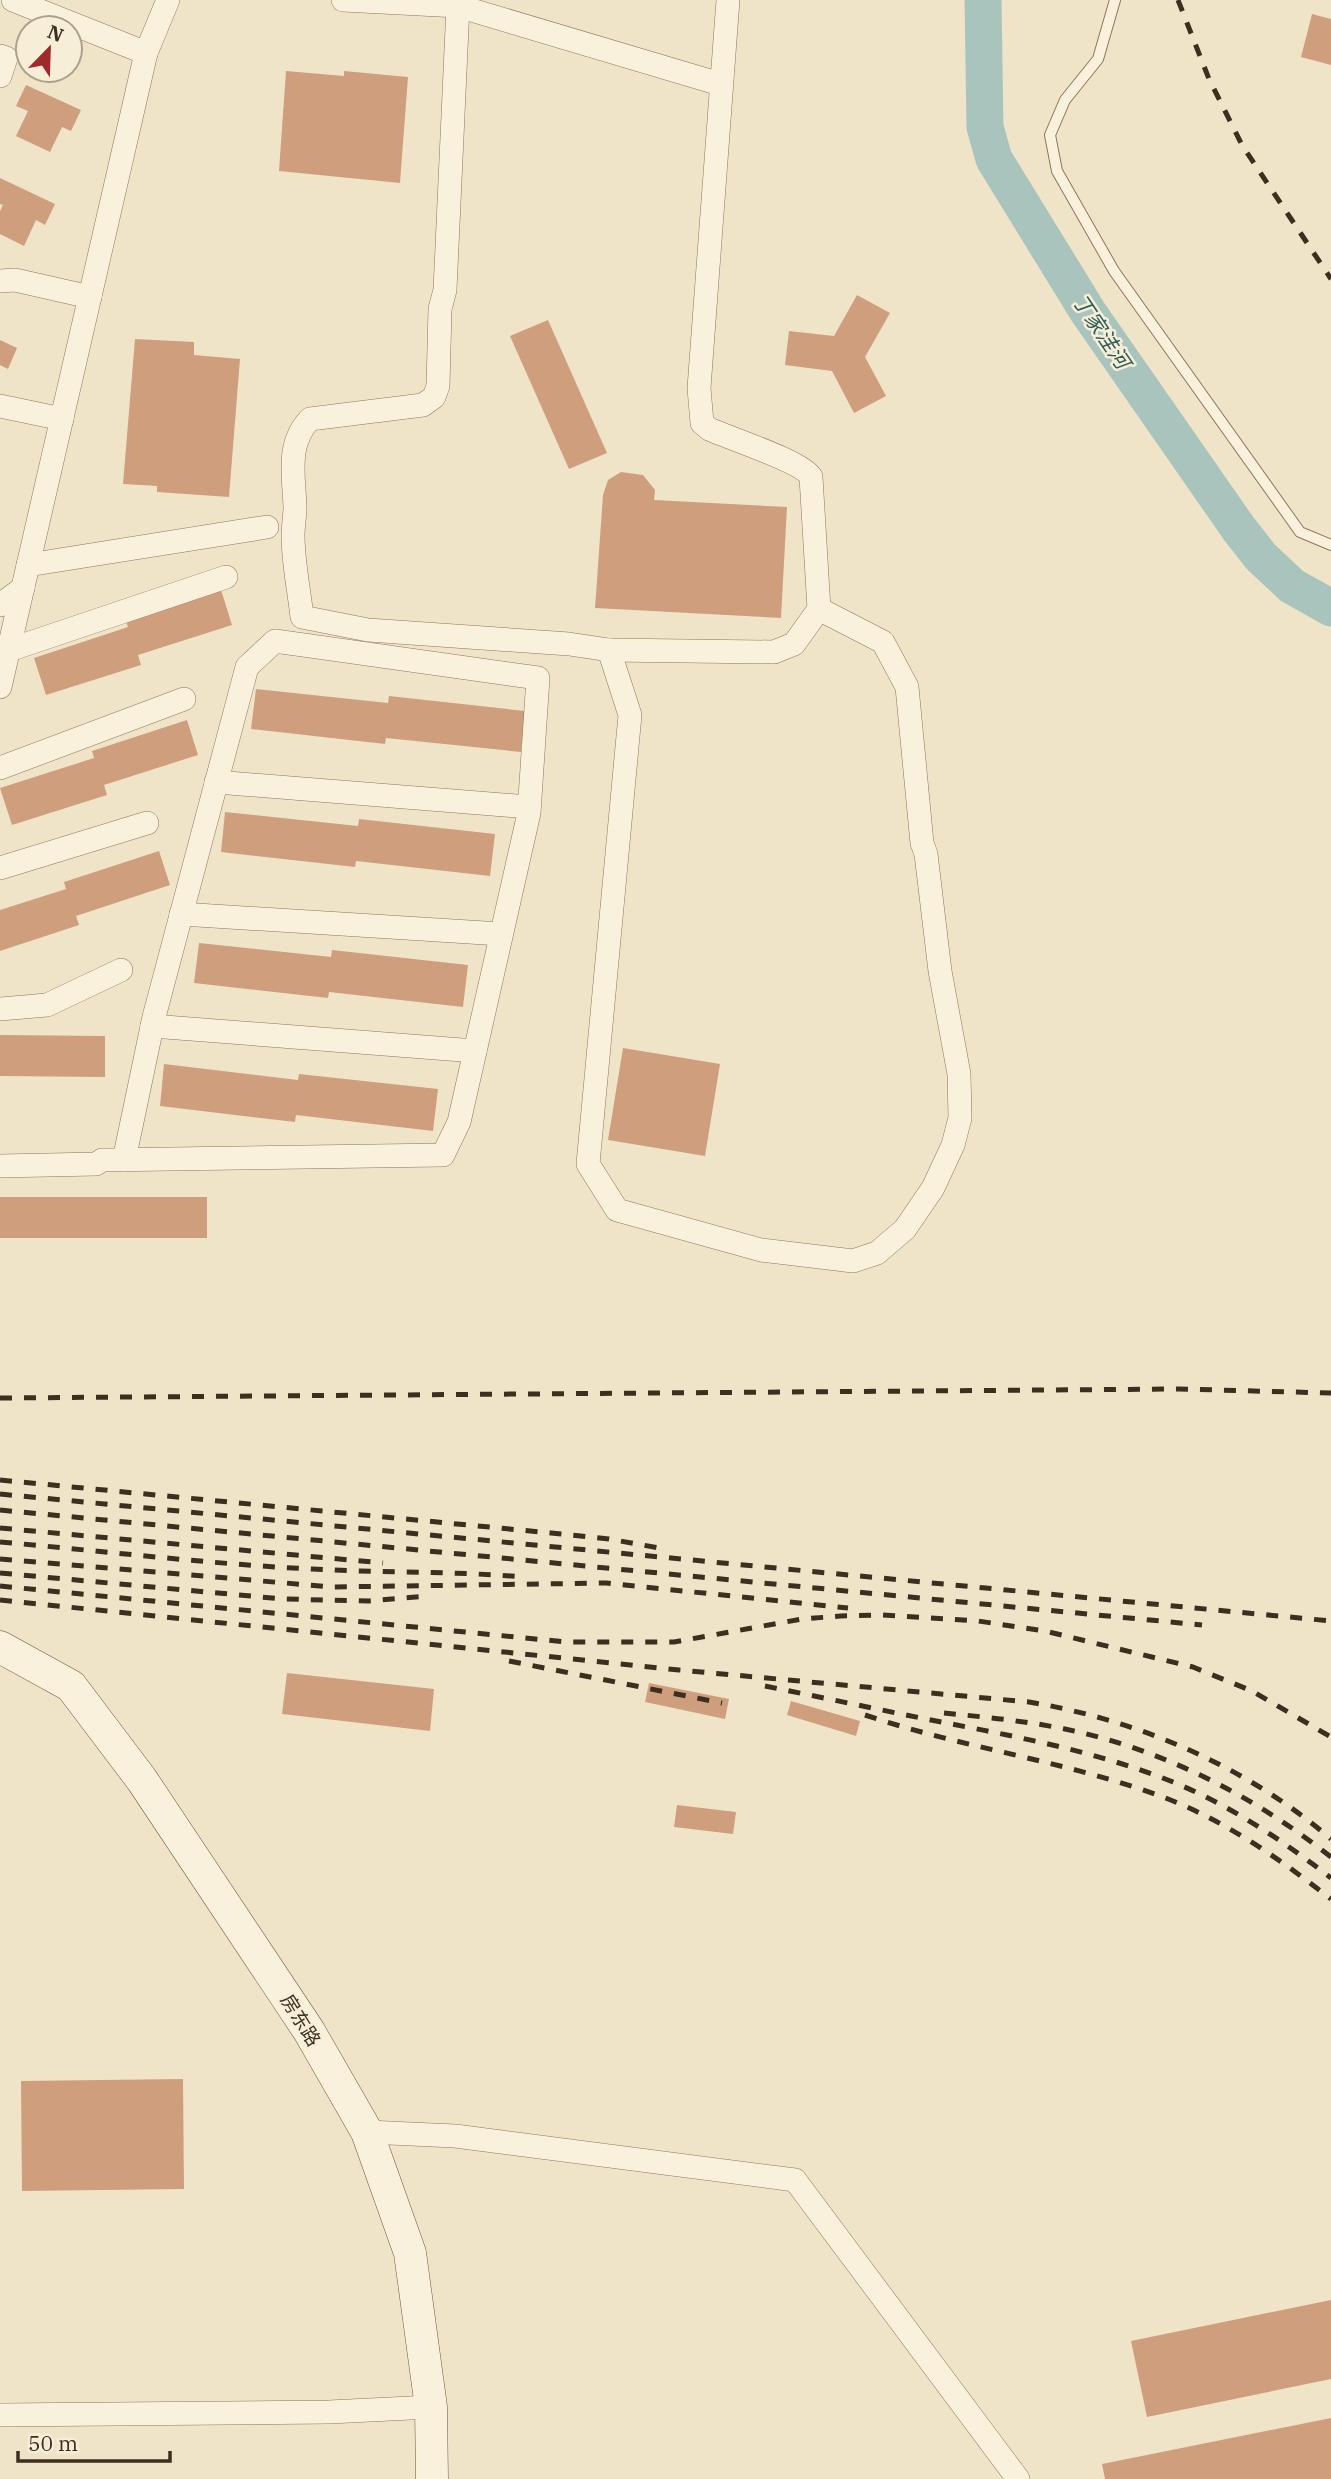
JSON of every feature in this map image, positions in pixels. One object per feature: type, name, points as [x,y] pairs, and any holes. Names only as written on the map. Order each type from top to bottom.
[{"type":"main road","name":"房东路","points":[[0,1647],[71,1686],[126,1759],[309,2031],[367,2132],[410,2253],[431,2407],[432,2479]]},
{"type":"street","points":[[13,0],[146,52]]},
{"type":"street","points":[[0,688],[146,52],[168,0]]},
{"type":"street","points":[[343,0],[458,6],[720,84]]},
{"type":"street","points":[[458,6],[446,277],[440,309],[438,386],[433,397],[423,405],[310,419],[302,428],[295,444],[292,477],[295,508],[293,536],[302,617],[368,630],[569,644],[609,650],[774,652],[794,644],[819,609],[811,477],[808,471],[709,429],[702,423],[699,388],[728,0]]},
{"type":"street","points":[[0,55],[6,58],[0,76]]},
{"type":"street","points":[[0,281],[15,280],[90,297]]},
{"type":"street","points":[[0,406],[62,419]]},
{"type":"street","points":[[28,565],[267,527]]},
{"type":"street","points":[[9,650],[226,577]]},
{"type":"street","points":[[0,605],[23,588]]},
{"type":"street","points":[[609,650],[630,715],[587,1164],[617,1210],[761,1250],[853,1261],[877,1253],[905,1229],[933,1188],[953,1145],[960,1118],[959,1073],[940,971],[926,854],[922,843],[907,687],[883,642],[819,609]]},
{"type":"street","points":[[0,1166],[96,1164],[102,1160],[124,1160],[443,1155],[458,1122],[530,807],[538,678],[275,641],[247,667],[152,1026],[124,1160]]},
{"type":"street","points":[[0,768],[184,699]]},
{"type":"street","points":[[216,782],[530,807]]},
{"type":"street","points":[[0,868],[147,823]]},
{"type":"street","points":[[181,914],[501,934]]},
{"type":"street","points":[[0,1009],[47,1005],[121,970]]},
{"type":"street","points":[[152,1026],[475,1051]]},
{"type":"street","points":[[367,2132],[455,2136],[796,2180],[1018,2479]]},
{"type":"street","points":[[0,2415],[329,2412],[431,2407]]},
{"type":"lane","points":[[1115,0],[1098,59],[1065,100],[1050,135],[1057,171],[1114,271],[1300,532],[1331,545]]},
{"type":"building","points":[[1312,14],[1331,19],[1331,65],[1301,57]]},
{"type":"building","points":[[286,71],[344,76],[344,71],[408,77],[400,183],[279,171]]},
{"type":"building","points":[[26,85],[81,110],[71,131],[62,127],[50,152],[16,136],[28,111],[16,106]]},
{"type":"building","points":[[0,178],[55,204],[45,225],[36,220],[24,246],[0,234],[0,211],[3,205],[0,204]]},
{"type":"building","points":[[857,295],[890,313],[865,357],[886,396],[854,413],[832,371],[785,365],[789,331],[834,336]]},
{"type":"building","points":[[548,320],[607,453],[569,469],[510,336]]},
{"type":"building","points":[[135,339],[194,342],[194,355],[240,359],[229,497],[157,492],[157,486],[123,484]]},
{"type":"building","points":[[0,340],[17,348],[8,369],[0,365]]},
{"type":"building","points":[[621,472],[643,475],[655,490],[654,500],[787,507],[781,618],[595,608],[603,495],[608,480]]},
{"type":"building","points":[[221,590],[232,625],[138,655],[141,665],[46,695],[34,658],[128,627],[126,621]]},
{"type":"building","points":[[256,689],[388,703],[389,696],[525,711],[521,752],[386,738],[385,744],[251,729]]},
{"type":"building","points":[[187,720],[198,755],[104,785],[107,795],[12,825],[0,788],[94,758],[92,751]]},
{"type":"building","points":[[225,812],[358,826],[359,819],[495,834],[490,876],[356,861],[355,867],[221,852]]},
{"type":"building","points":[[159,851],[170,885],[76,916],[79,925],[0,951],[0,910],[66,889],[64,882]]},
{"type":"building","points":[[199,943],[331,957],[332,950],[468,965],[463,1007],[329,992],[328,998],[194,983]]},
{"type":"building","points":[[0,1035],[105,1036],[105,1077],[0,1076]]},
{"type":"building","points":[[623,1048],[720,1064],[705,1156],[608,1140]]},
{"type":"building","points":[[164,1064],[298,1080],[299,1074],[438,1089],[433,1131],[296,1115],[295,1122],[160,1106]]},
{"type":"building","points":[[0,1197],[207,1197],[207,1238],[0,1238]]},
{"type":"building","points":[[287,1673],[434,1689],[430,1731],[282,1714]]},
{"type":"building","points":[[649,1683],[729,1699],[725,1719],[645,1702]]},
{"type":"building","points":[[791,1701],[860,1721],[856,1736],[787,1715]]},
{"type":"building","points":[[677,1805],[736,1812],[733,1834],[674,1827]]},
{"type":"building","points":[[183,2079],[184,2189],[22,2191],[21,2081]]},
{"type":"building","points":[[1331,2300],[1331,2379],[1147,2417],[1131,2341]]},
{"type":"building","points":[[1331,2418],[1331,2479],[1105,2479],[1102,2464]]},
{"type":"waterway","name":"丁家洼河","points":[[983,0],[985,127],[994,159],[1088,312],[1239,529],[1261,557],[1292,586],[1331,608]]},
{"type":"railway","points":[[1178,0],[1209,79],[1242,145],[1331,279]]},
{"type":"railway","points":[[0,1398],[1179,1389],[1331,1393]]},
{"type":"railway","points":[[0,1480],[609,1539],[665,1549]]},
{"type":"railway","points":[[0,1494],[1331,1621]]},
{"type":"railway","points":[[0,1510],[1202,1625]]},
{"type":"railway","points":[[0,1528],[383,1563]]},
{"type":"railway","points":[[0,1542],[273,1567],[524,1577]]},
{"type":"railway","points":[[0,1559],[333,1587],[606,1583],[848,1608]]},
{"type":"railway","points":[[0,1573],[283,1599],[369,1601],[429,1596]]},
{"type":"railway","points":[[0,1586],[566,1642],[674,1642],[802,1619],[841,1616],[883,1615],[978,1621],[1045,1631],[1193,1667],[1252,1691],[1331,1737]]},
{"type":"railway","points":[[0,1600],[679,1670],[1029,1702],[1110,1721],[1189,1750],[1263,1789],[1331,1839]]},
{"type":"railway","points":[[509,1661],[722,1703]]},
{"type":"railway","points":[[765,1686],[1023,1738],[1144,1771],[1194,1791],[1236,1813],[1275,1837],[1331,1878]]},
{"type":"railway","points":[[944,1713],[1050,1726],[1137,1749],[1171,1762],[1239,1795],[1271,1814],[1331,1857]]},
{"type":"railway","points":[[865,1715],[939,1737],[1126,1784],[1186,1806],[1251,1842],[1331,1899]]}]
